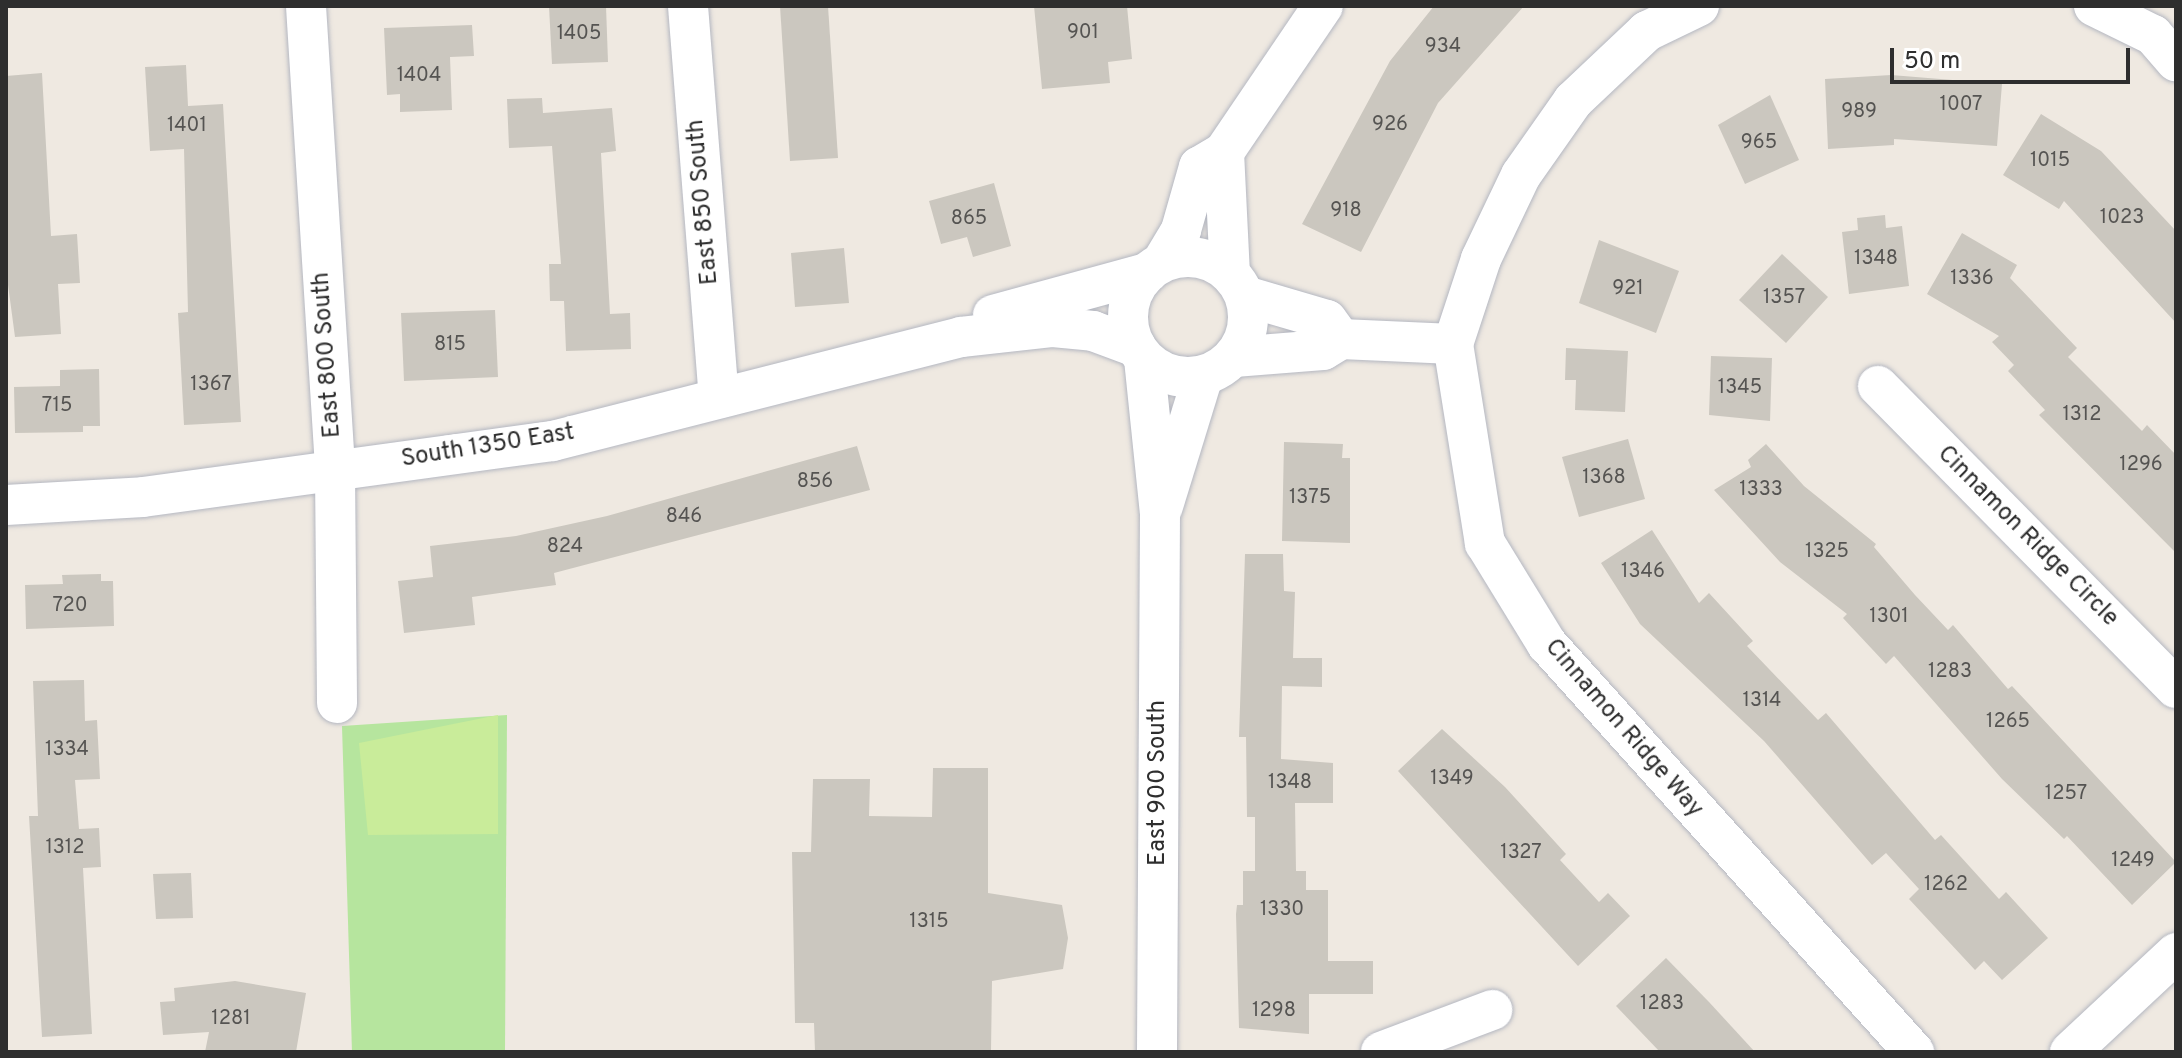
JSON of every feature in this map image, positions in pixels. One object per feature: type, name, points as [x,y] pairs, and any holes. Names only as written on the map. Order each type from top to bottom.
[{"type":"street","name":"East 800 South","points":[[306,6],[335,470],[337,703]]},
{"type":"street","name":"East 850 South","points":[[688,6],[719,398]]},
{"type":"street","points":[[1323,6],[1224,152],[1199,167],[1181,230],[1128,308],[1140,353],[1171,376],[1323,350],[1341,339],[1453,344],[1481,259],[1521,175],[1573,101],[1647,31],[1699,6]]},
{"type":"street","points":[[2094,6],[2153,35],[2176,61]]},
{"type":"street","points":[[1219,367],[1248,328],[1238,285],[1224,152]]},
{"type":"street","points":[[1154,268],[1198,257],[1238,285],[1327,320],[1341,339]]},
{"type":"street","name":"South 1350 East","points":[[961,337],[1000,311],[1154,268]]},
{"type":"street","name":"South 1350 East","points":[[6,505],[143,497],[553,441],[961,337],[1053,327],[1093,331],[1140,353]]},
{"type":"street","name":"Cinnamon Ridge Way","points":[[1453,344],[1485,543],[1547,644],[1914,1052]]},
{"type":"street","name":"East 900 South","points":[[1140,353],[1160,514],[1157,1052]]},
{"type":"street","name":"East 900 South","points":[[1160,514],[1219,367]]},
{"type":"street","name":"Cinnamon Ridge Circle","points":[[1878,386],[2176,688]]},
{"type":"street","points":[[2070,1052],[2176,953]]},
{"type":"street","points":[[1381,1052],[1492,1010]]},
{"type":"green space","points":[[498,715],[498,834],[368,835],[359,743]]},
{"type":"green space","points":[[507,715],[505,1052],[352,1052],[342,726]]},
{"type":"building","points":[[549,6],[606,6],[608,62],[552,64]]},
{"type":"building","points":[[780,6],[828,6],[838,158],[790,161]]},
{"type":"building","points":[[1034,6],[1127,6],[1132,59],[1108,62],[1110,83],[1042,89]]},
{"type":"building","points":[[1434,6],[1524,6],[1438,103],[1361,252],[1302,224],[1390,61]]},
{"type":"building","points":[[472,25],[474,56],[450,57],[452,110],[400,112],[400,94],[387,95],[384,28]]},
{"type":"building","points":[[186,65],[188,106],[223,104],[241,422],[184,425],[178,313],[188,312],[184,149],[150,151],[145,67]]},
{"type":"building","points":[[42,73],[51,236],[77,234],[80,283],[58,284],[61,334],[15,337],[6,270],[6,76]]},
{"type":"building","points":[[1891,75],[2002,84],[1997,146],[1894,139],[1894,145],[1828,149],[1825,79]]},
{"type":"building","points":[[1770,95],[1799,160],[1745,184],[1718,125]]},
{"type":"building","points":[[542,98],[543,113],[612,108],[616,151],[601,153],[610,314],[630,313],[631,349],[566,351],[564,301],[550,301],[549,264],[561,264],[552,146],[509,148],[507,99]]},
{"type":"building","points":[[2041,114],[2101,151],[2176,231],[2176,323],[2064,201],[2059,209],[2003,175]]},
{"type":"building","points":[[994,183],[1011,246],[973,257],[967,237],[941,244],[929,201]]},
{"type":"building","points":[[1885,215],[1886,228],[1902,226],[1909,286],[1849,294],[1842,232],[1858,230],[1857,218]]},
{"type":"building","points":[[1962,233],[2017,265],[2010,278],[2077,348],[2068,357],[2142,431],[2147,425],[2176,455],[2176,553],[2039,415],[2045,410],[2008,371],[2014,365],[1992,342],[1999,336],[1927,294]]},
{"type":"building","points":[[1599,240],[1679,271],[1656,333],[1579,303]]},
{"type":"building","points":[[844,248],[849,303],[795,307],[791,253]]},
{"type":"building","points":[[1782,254],[1828,297],[1786,343],[1739,300]]},
{"type":"building","points":[[495,310],[498,377],[404,381],[401,313]]},
{"type":"building","points":[[1566,348],[1628,351],[1625,412],[1575,410],[1576,380],[1565,380]]},
{"type":"building","points":[[1711,356],[1772,358],[1770,421],[1709,415]]},
{"type":"building","points":[[99,369],[100,426],[83,426],[83,432],[15,433],[14,387],[60,386],[60,370]]},
{"type":"building","points":[[1628,439],[1645,499],[1579,517],[1562,457]]},
{"type":"building","points":[[1284,442],[1343,444],[1342,458],[1350,458],[1350,543],[1282,541]]},
{"type":"building","points":[[1766,444],[1804,486],[1876,544],[1874,547],[1948,630],[1953,625],[2008,689],[2012,686],[2176,862],[2132,905],[2067,836],[2064,839],[2002,779],[1894,656],[1886,664],[1843,618],[1847,614],[1780,562],[1714,490],[1751,467],[1748,460]]},
{"type":"building","points":[[857,446],[870,490],[554,573],[556,585],[472,597],[475,625],[404,633],[398,581],[433,577],[430,546],[516,536],[607,516]]},
{"type":"building","points":[[1652,530],[1699,603],[1709,593],[1753,641],[1747,646],[1818,720],[1826,713],[1935,840],[1941,835],[1999,899],[2006,892],[2048,938],[2002,980],[1984,961],[1975,970],[1909,899],[1919,889],[1886,853],[1872,865],[1764,741],[1640,624],[1601,563]]},
{"type":"building","points":[[1245,554],[1283,554],[1284,591],[1295,592],[1293,658],[1322,658],[1322,687],[1282,686],[1281,759],[1333,763],[1333,803],[1295,803],[1296,871],[1306,871],[1306,890],[1328,890],[1328,961],[1373,961],[1373,994],[1309,994],[1309,1034],[1239,1028],[1236,914],[1237,905],[1243,905],[1243,871],[1255,871],[1255,817],[1247,817],[1246,737],[1239,737]]},
{"type":"building","points":[[101,574],[101,581],[113,581],[114,626],[26,629],[25,585],[63,584],[62,575]]},
{"type":"building","points":[[84,680],[85,721],[97,720],[100,779],[75,780],[79,829],[99,828],[101,867],[83,868],[92,1034],[42,1037],[29,816],[38,816],[33,681]]},
{"type":"building","points":[[1442,729],[1505,787],[1566,854],[1560,860],[1599,902],[1608,893],[1630,916],[1578,966],[1398,771]]},
{"type":"building","points":[[933,768],[988,768],[988,893],[1062,905],[1068,938],[1063,969],[992,981],[991,1052],[815,1052],[814,1023],[795,1023],[792,852],[811,852],[813,779],[870,779],[869,816],[932,817]]},
{"type":"building","points":[[191,873],[193,918],[156,919],[153,874]]},
{"type":"building","points":[[1666,958],[1755,1052],[1660,1052],[1616,1006]]},
{"type":"building","points":[[235,981],[306,993],[296,1052],[205,1052],[209,1032],[163,1035],[160,1002],[175,1001],[174,988]]}]
